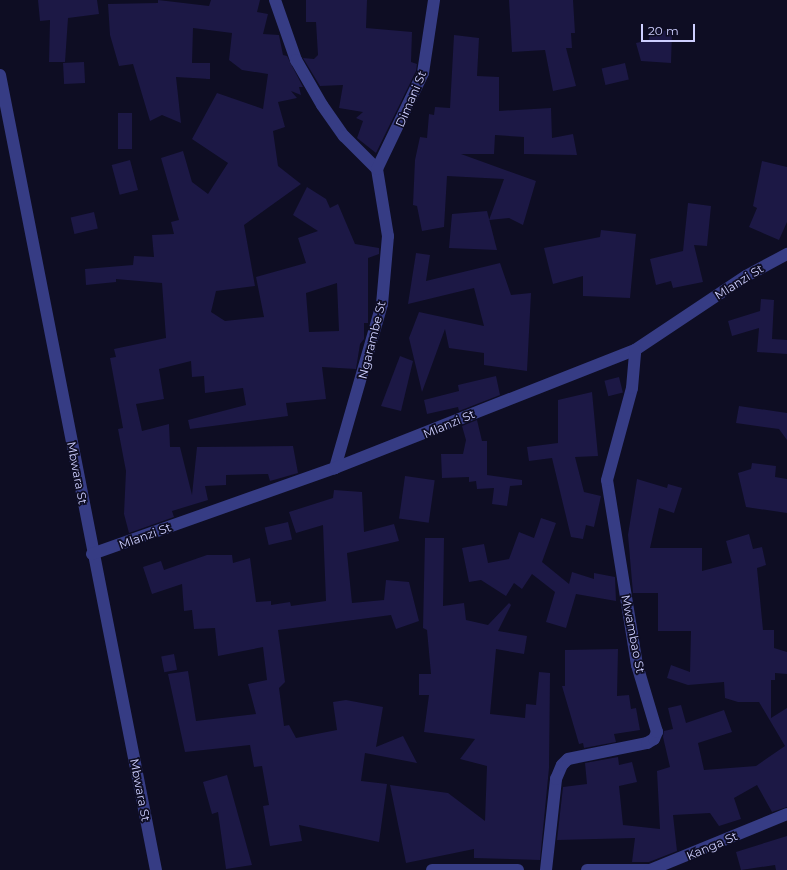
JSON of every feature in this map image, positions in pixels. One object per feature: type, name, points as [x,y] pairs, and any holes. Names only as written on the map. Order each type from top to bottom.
[{"type":"street","points":[[275,0],[296,60],[322,105],[344,136],[377,169]]},
{"type":"street","name":"Dimani St","points":[[377,169],[423,73],[434,0]]},
{"type":"street","name":"Mbwara St","points":[[0,75],[92,554],[156,870]]},
{"type":"street","name":"Ngarambe St","points":[[335,468],[382,304],[388,236],[377,169]]},
{"type":"street","name":"Mlanzi St","points":[[92,554],[335,468],[635,350],[746,276],[787,254]]},
{"type":"street","name":"Mwambao St","points":[[546,870],[556,779],[562,765],[568,759],[647,743],[654,740],[657,732],[637,665],[607,480],[632,388],[635,350]]},
{"type":"street","name":"Kanga St","points":[[587,870],[650,870],[787,814]]},
{"type":"street","points":[[432,870],[518,870]]},
{"type":"building","points":[[38,0],[97,0],[99,14],[68,18],[65,62],[49,62],[50,20],[40,21]]},
{"type":"building","points":[[158,0],[209,6],[211,0],[260,0],[257,12],[268,14],[263,34],[279,35],[283,55],[287,56],[303,87],[299,87],[301,95],[291,91],[297,98],[278,102],[285,127],[273,131],[278,166],[301,184],[244,225],[255,286],[216,291],[211,312],[225,321],[264,317],[256,277],[306,263],[298,238],[318,231],[293,215],[307,187],[326,199],[330,208],[338,204],[355,244],[379,248],[379,254],[368,258],[368,323],[364,323],[364,339],[360,344],[356,369],[322,367],[326,399],[286,403],[288,416],[190,429],[188,420],[246,405],[243,388],[205,393],[204,376],[192,377],[191,361],[159,369],[164,399],[136,404],[142,431],[169,424],[170,447],[180,447],[192,495],[197,447],[293,446],[298,473],[270,481],[268,474],[226,475],[226,485],[205,486],[208,500],[172,511],[174,517],[129,533],[124,514],[126,471],[118,429],[123,428],[110,358],[116,357],[114,349],[166,338],[162,283],[116,279],[116,282],[86,285],[85,269],[133,265],[134,256],[154,257],[152,235],[174,234],[171,222],[179,220],[161,158],[183,151],[192,182],[208,194],[228,163],[192,139],[217,93],[263,109],[268,74],[242,70],[229,60],[232,33],[193,28],[192,63],[210,63],[210,79],[176,77],[181,123],[162,115],[150,121],[133,64],[119,66],[110,35],[108,4],[158,3]],"holes":[[[337,283],[339,331],[309,332],[306,293]]]},
{"type":"building","points":[[306,0],[367,0],[366,28],[412,32],[411,62],[417,64],[416,71],[376,153],[357,138],[363,121],[356,118],[363,112],[339,108],[343,85],[320,86],[303,58],[314,59],[318,55],[316,22],[306,22]]},
{"type":"building","points":[[509,0],[573,0],[575,33],[571,33],[572,48],[566,48],[576,86],[553,91],[545,50],[512,52]]},
{"type":"building","points":[[650,30],[672,31],[671,63],[641,61],[636,43],[649,40]]},
{"type":"building","points":[[454,35],[479,38],[477,76],[499,77],[499,111],[551,108],[552,138],[573,134],[577,155],[524,154],[524,137],[495,135],[494,154],[461,154],[536,181],[523,225],[509,218],[489,220],[504,179],[447,176],[444,227],[422,231],[417,206],[413,205],[415,160],[420,137],[427,138],[429,114],[434,115],[435,107],[450,108]]},
{"type":"building","points":[[84,62],[85,83],[64,84],[63,63]]},
{"type":"building","points":[[625,63],[629,80],[605,85],[602,68]]},
{"type":"building","points":[[118,113],[132,113],[132,149],[118,149]]},
{"type":"building","points":[[130,160],[138,190],[120,195],[112,165]]},
{"type":"building","points":[[762,161],[787,167],[787,222],[779,240],[749,227],[757,208],[753,206]]},
{"type":"building","points":[[688,203],[711,206],[707,246],[694,245],[703,282],[673,288],[671,281],[656,285],[650,259],[683,251]]},
{"type":"building","points":[[487,211],[497,250],[449,248],[452,214]]},
{"type":"building","points":[[94,212],[98,229],[74,234],[71,217]]},
{"type":"building","points":[[601,230],[636,234],[630,298],[583,296],[583,276],[553,284],[544,248],[600,237]]},
{"type":"building","points":[[416,253],[430,255],[426,281],[500,263],[511,295],[531,293],[527,371],[484,365],[484,353],[449,348],[445,329],[422,392],[409,338],[419,312],[484,326],[474,288],[408,304]]},
{"type":"building","points":[[761,299],[774,300],[772,339],[787,340],[787,354],[757,352],[759,328],[732,336],[728,321],[760,311]]},
{"type":"building","points":[[400,356],[413,361],[401,411],[381,406]]},
{"type":"building","points":[[496,376],[500,395],[459,411],[458,407],[427,414],[424,400],[459,391],[458,385]]},
{"type":"building","points":[[619,377],[623,393],[608,396],[604,381]]},
{"type":"building","points":[[592,392],[598,456],[575,457],[584,492],[601,496],[594,527],[586,525],[583,539],[571,537],[552,458],[529,461],[527,447],[558,443],[558,400]]},
{"type":"building","points":[[739,406],[787,413],[787,440],[779,429],[736,423]]},
{"type":"building","points":[[477,420],[482,441],[487,441],[487,475],[522,480],[522,485],[510,486],[507,506],[492,504],[494,488],[477,489],[476,481],[469,482],[469,477],[442,478],[441,454],[463,454],[466,440],[462,426]]},
{"type":"building","points":[[752,463],[776,466],[775,477],[787,479],[787,513],[746,507],[738,473],[751,469]]},
{"type":"building","points":[[405,476],[435,480],[429,523],[399,519]]},
{"type":"building","points":[[637,479],[667,488],[668,484],[682,488],[674,513],[659,508],[650,548],[702,548],[702,571],[732,563],[726,541],[749,534],[753,549],[762,547],[766,565],[757,568],[763,630],[774,630],[774,648],[787,652],[787,674],[775,673],[775,680],[771,680],[771,718],[787,708],[787,807],[772,812],[757,785],[734,798],[741,819],[719,826],[710,813],[673,815],[677,851],[649,862],[632,862],[635,838],[557,840],[563,787],[587,784],[585,763],[618,757],[619,765],[632,762],[637,782],[619,786],[623,825],[660,829],[657,771],[670,767],[663,737],[664,731],[673,729],[668,708],[681,705],[686,723],[724,710],[732,732],[698,743],[704,770],[756,766],[785,746],[759,702],[738,702],[725,698],[724,682],[688,685],[667,678],[671,665],[690,672],[691,631],[658,631],[658,593],[633,593],[628,535]]},
{"type":"building","points":[[334,490],[362,492],[364,532],[394,524],[399,541],[347,553],[352,603],[384,600],[386,580],[409,582],[419,621],[396,629],[391,615],[278,630],[285,682],[279,688],[284,726],[289,725],[296,738],[337,730],[333,702],[346,700],[383,707],[376,747],[403,736],[417,763],[365,753],[361,781],[387,784],[379,842],[299,825],[302,841],[270,846],[263,806],[269,805],[262,766],[254,767],[250,745],[185,752],[168,674],[188,671],[196,721],[256,714],[248,684],[267,680],[263,647],[218,656],[215,628],[194,629],[192,610],[184,611],[182,584],[152,594],[143,567],[161,561],[164,570],[207,555],[232,555],[233,563],[250,558],[256,602],[271,601],[271,605],[290,602],[291,606],[326,601],[323,525],[296,533],[289,512],[333,498]]},
{"type":"building","points":[[541,518],[556,523],[542,562],[569,584],[572,572],[594,579],[594,573],[615,577],[616,601],[576,594],[566,628],[546,622],[555,592],[532,574],[522,589],[514,583],[506,596],[481,580],[469,582],[462,548],[484,544],[488,563],[509,559],[519,532],[534,538]]},
{"type":"building","points":[[288,522],[292,540],[269,545],[265,527]]},
{"type":"building","points":[[425,538],[444,538],[443,606],[464,603],[466,620],[488,625],[509,603],[511,605],[498,631],[527,636],[524,654],[496,649],[490,714],[525,718],[526,704],[536,705],[539,672],[550,673],[549,768],[540,860],[474,858],[474,849],[406,863],[390,785],[448,793],[485,821],[487,766],[460,759],[475,739],[424,732],[429,695],[419,695],[419,674],[431,674],[427,630],[423,628]]},
{"type":"building","points":[[618,649],[617,696],[629,695],[631,709],[636,708],[640,730],[614,734],[616,742],[584,748],[583,743],[579,744],[562,686],[565,686],[565,650]]},
{"type":"building","points":[[174,654],[177,670],[164,672],[161,656]]},
{"type":"building","points":[[227,775],[252,865],[226,869],[218,812],[212,814],[203,782]]},
{"type":"building","points":[[787,836],[787,870],[776,870],[775,865],[741,870],[736,852]]}]
